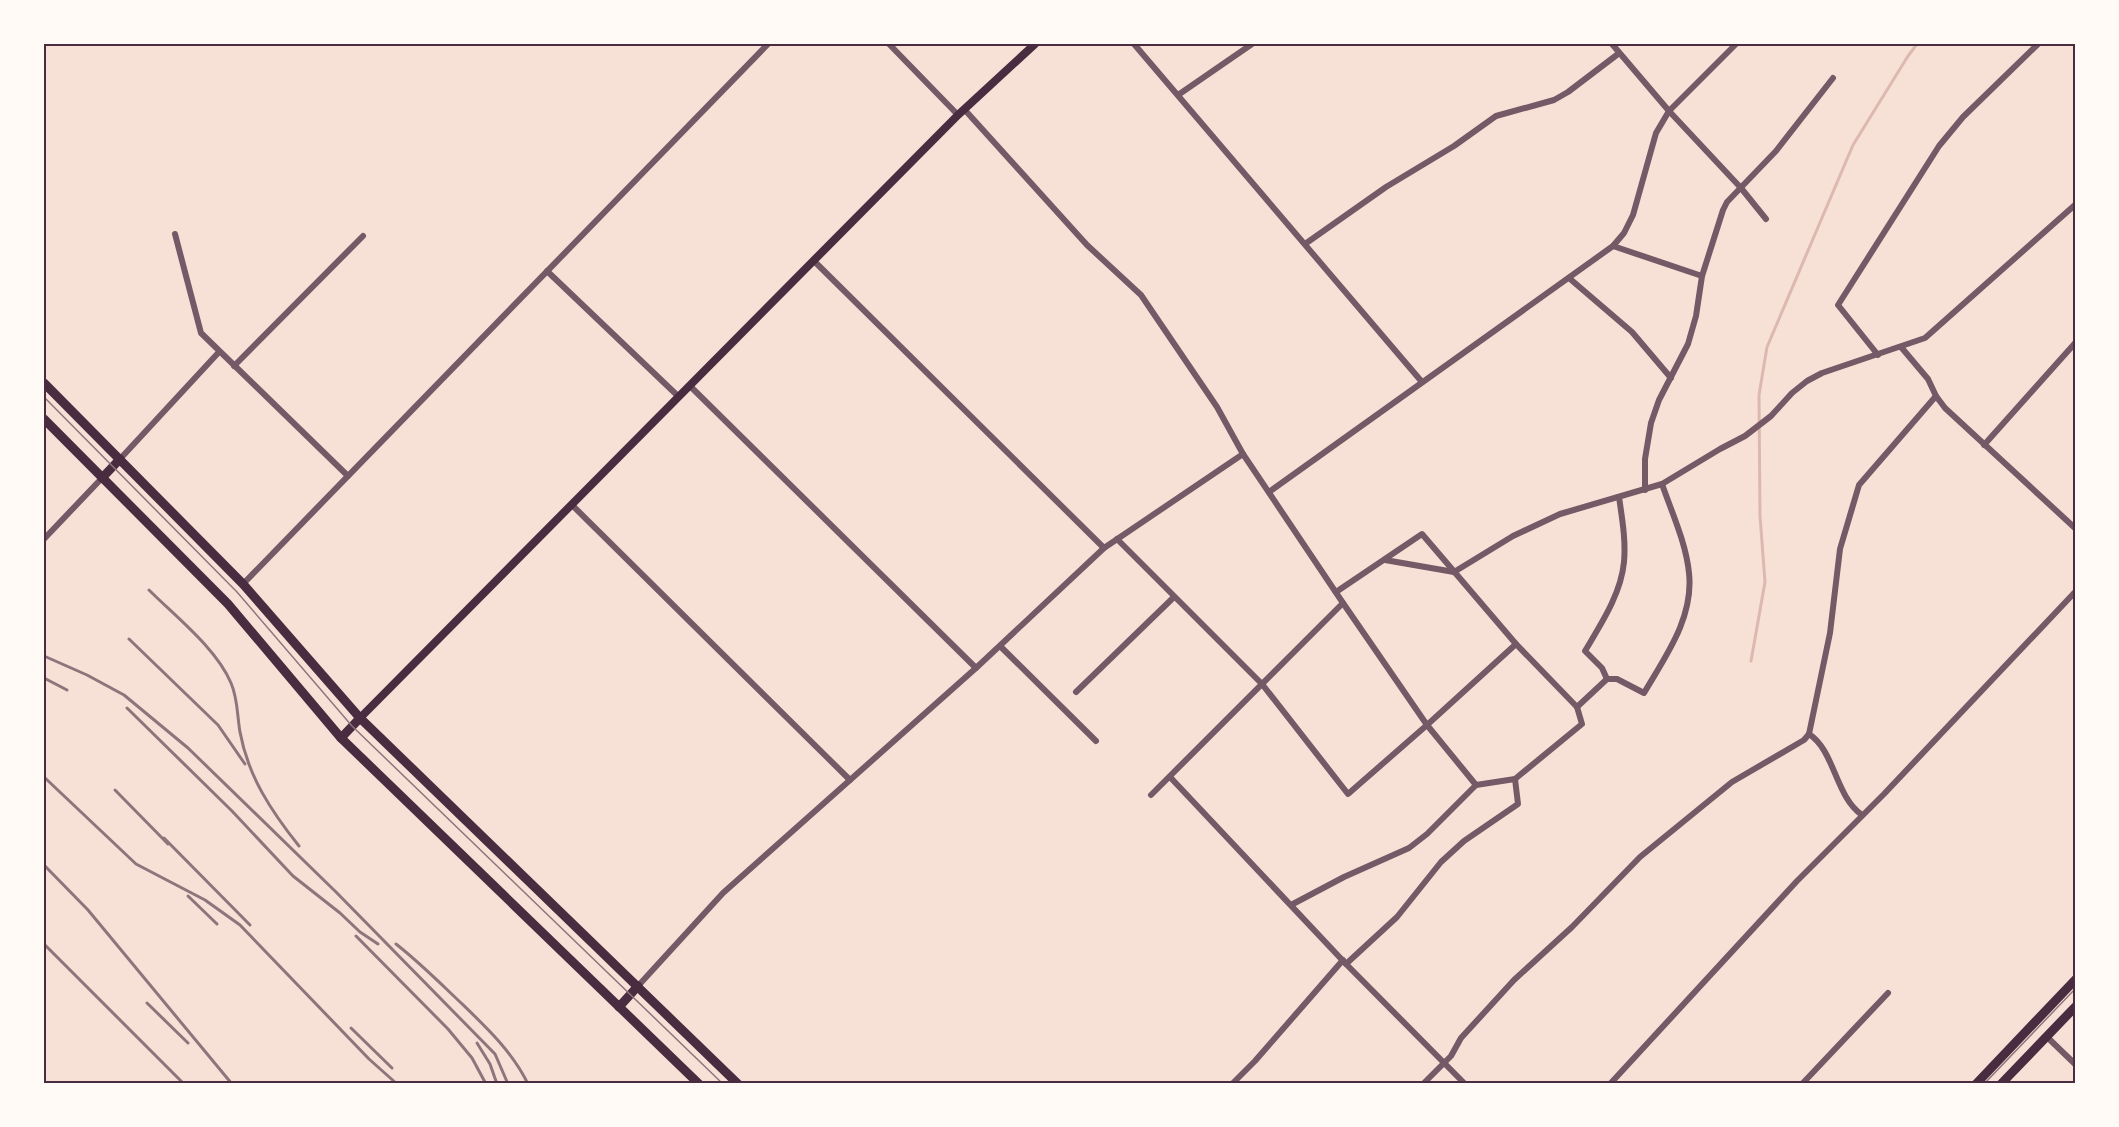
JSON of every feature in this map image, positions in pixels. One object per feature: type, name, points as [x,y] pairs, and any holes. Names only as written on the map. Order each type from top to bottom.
[{"type":"main road","points":[[341,738],[961,112],[1035,44]]},
{"type":"main road","points":[[44,383],[243,584],[360,718],[738,1083]]},
{"type":"main road","points":[[44,419],[228,604],[341,738],[699,1083]]},
{"type":"main road","points":[[102,478],[120,459]]},
{"type":"main road","points":[[1976,1083],[2076,979]]},
{"type":"main road","points":[[619,1006],[638,986]]},
{"type":"main road","points":[[2001,1083],[2076,1005]]},
{"type":"main road","points":[[2033,1023],[2046,1036]]},
{"type":"street","points":[[243,584],[768,44]]},
{"type":"street","points":[[889,44],[961,112],[1087,245],[1141,295],[1217,407],[1243,454],[1343,603],[1428,725],[1476,785]]},
{"type":"street","points":[[1134,44],[1422,382]]},
{"type":"street","points":[[1178,95],[1252,44]]},
{"type":"street","points":[[1611,44],[1669,111],[1741,188],[1766,219]]},
{"type":"street","points":[[1269,492],[1613,246],[1624,233],[1633,215],[1656,133],[1669,111],[1736,44]]},
{"type":"street","points":[[1878,355],[1838,305],[1939,146],[1963,117],[2038,44]]},
{"type":"street","points":[[1305,244],[1386,187],[1454,146],[1496,116],[1554,100],[1618,54]]},
{"type":"street","points":[[1645,490],[1645,459],[1651,423],[1659,400],[1691,335],[1702,276],[1723,210],[1776,151],[1833,78]]},
{"type":"street","points":[[1384,560],[1454,572],[1513,536],[1560,514],[1662,484],[1745,436],[1771,416],[1792,393],[1807,381],[1822,373],[1917,342],[1932,333],[2076,204]]},
{"type":"street","points":[[176,234],[201,333],[348,476]]},
{"type":"street","points":[[234,366],[363,236]]},
{"type":"street","points":[[1613,246],[1702,276]]},
{"type":"street","points":[[814,261],[1104,548]]},
{"type":"street","points":[[547,271],[679,397]]},
{"type":"street","points":[[1569,278],[1632,332],[1671,378]]},
{"type":"street","points":[[1984,445],[2076,342]]},
{"type":"street","points":[[1901,347],[1929,379],[1936,396],[1958,420],[2076,529]]},
{"type":"street","points":[[120,459],[219,352]]},
{"type":"street","points":[[690,386],[976,668]]},
{"type":"street","points":[[1423,1083],[1454,1051],[1461,1038],[1514,980],[1572,927],[1640,857],[1732,782],[1804,740],[1809,734],[1829,642],[1840,549],[1859,485],[1936,396]]},
{"type":"street","points":[[638,986],[723,893],[976,668],[1104,548],[1243,454]]},
{"type":"street","points":[[44,539],[102,478]]},
{"type":"street","points":[[1577,706],[1607,679],[1617,679],[1628,683],[1644,693],[1674,642],[1685,616],[1689,595],[1689,573],[1684,548],[1662,484]]},
{"type":"street","points":[[1607,679],[1602,668],[1586,651],[1619,584],[1624,563],[1619,497]]},
{"type":"street","points":[[572,505],[850,780]]},
{"type":"street","points":[[1291,905],[1344,877],[1409,848],[1427,834],[1476,785],[1515,779],[1582,724],[1577,706],[1516,645],[1422,534],[1336,592]]},
{"type":"street","points":[[1117,540],[1262,684],[1348,794],[1516,645]]},
{"type":"street","points":[[1610,1083],[1797,881],[2076,591]]},
{"type":"street","points":[[1076,692],[1174,597]]},
{"type":"street","points":[[1151,795],[1343,603]]},
{"type":"street","points":[[1000,646],[1096,741]]},
{"type":"street","points":[[1809,734],[1820,742],[1851,806],[1862,815]]},
{"type":"street","points":[[1170,777],[1344,962],[1465,1083]]},
{"type":"street","points":[[1232,1083],[1255,1061],[1344,962],[1396,917],[1441,862],[1464,841],[1518,804],[1515,779]]},
{"type":"street","points":[[1802,1083],[1888,993]]},
{"type":"street","points":[[2046,1036],[2076,1065]]},
{"type":"waterway","points":[[1751,661],[1765,582],[1760,516],[1759,395],[1767,347],[1853,145],[1917,44]]},
{"type":"tram line","points":[[44,397],[237,592],[352,726],[723,1084]]},
{"type":"tram line","points":[[1984,1084],[2076,988]]},
{"type":"railway","points":[[149,590],[206,645],[224,670],[233,689],[240,732],[255,778],[279,820],[299,846]]},
{"type":"railway","points":[[129,639],[218,725],[245,764]]},
{"type":"railway","points":[[44,656],[124,695],[188,748],[336,892],[495,1054],[508,1084]]},
{"type":"railway","points":[[44,678],[67,690]]},
{"type":"railway","points":[[127,708],[232,811],[293,876],[360,932],[378,944]]},
{"type":"railway","points":[[44,777],[136,864],[205,900],[240,925],[369,1059],[397,1084]]},
{"type":"railway","points":[[115,790],[168,844]]},
{"type":"railway","points":[[164,838],[250,925]]},
{"type":"railway","points":[[44,865],[88,910],[232,1084]]},
{"type":"railway","points":[[188,896],[217,924]]},
{"type":"railway","points":[[356,936],[448,1029],[472,1058],[486,1084]]},
{"type":"railway","points":[[44,944],[184,1084]]},
{"type":"railway","points":[[396,944],[429,972],[488,1030],[506,1050],[528,1084]]},
{"type":"railway","points":[[147,1003],[188,1043]]},
{"type":"railway","points":[[351,1028],[392,1068]]},
{"type":"railway","points":[[477,1043],[490,1064],[497,1084]]}]
